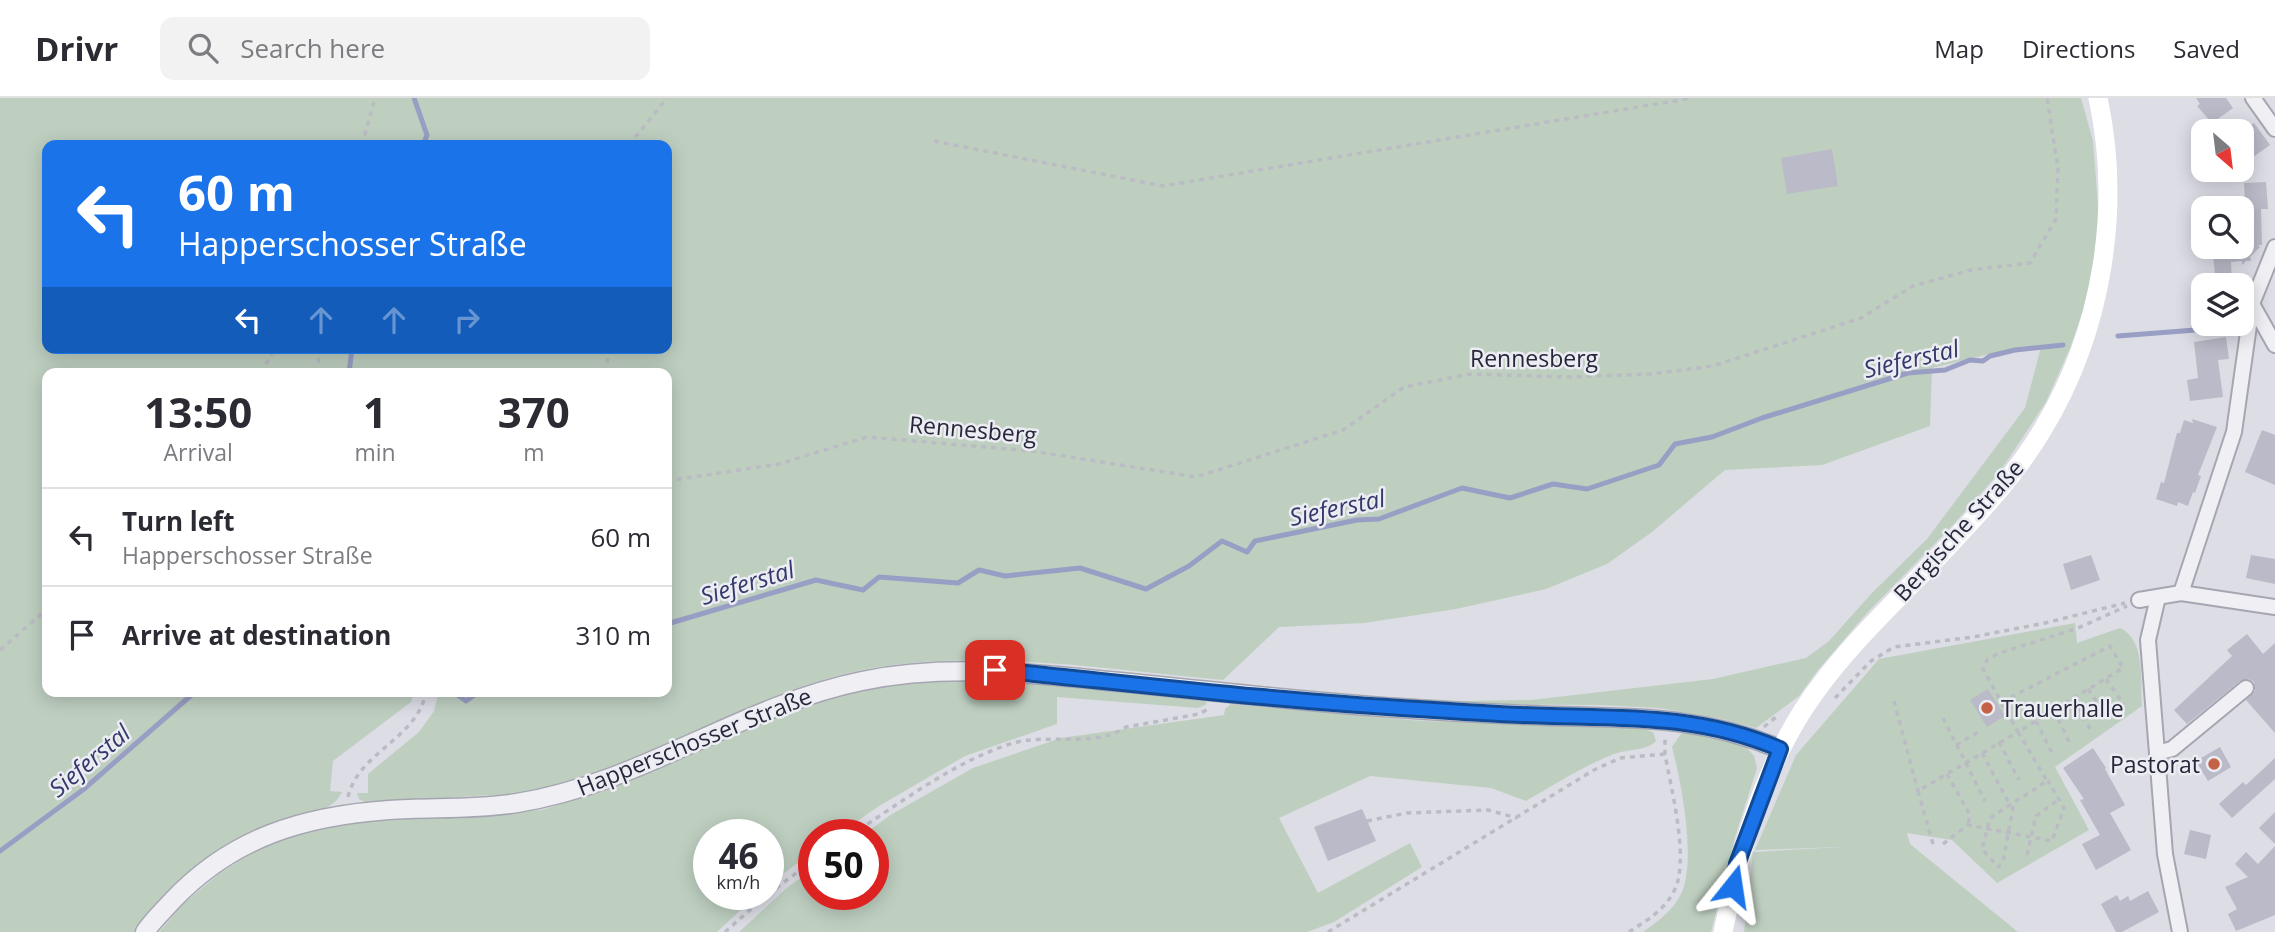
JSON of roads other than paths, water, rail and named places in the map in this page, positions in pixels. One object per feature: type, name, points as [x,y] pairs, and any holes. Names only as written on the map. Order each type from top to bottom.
[{"type":"main road","name":"Bergische Straße","points":[[1723,932],[1737,864],[1780,749],[1805,708],[1863,632],[1954,541],[2011,476],[2043,428],[2074,366],[2101,283],[2109,187],[2104,127],[2098,98]]},
{"type":"street","points":[[2253,98],[2275,129]]},
{"type":"street","points":[[2254,299],[2275,247]]},
{"type":"street","points":[[2254,308],[2275,345]]},
{"type":"street","points":[[2181,593],[2234,432],[2246,336]]},
{"type":"street","points":[[2139,600],[2181,593],[2275,607]]},
{"type":"street","points":[[2158,597],[2148,640],[2165,854],[2180,932]]},
{"type":"street","name":"Happerschosser Straße","points":[[145,932],[192,880],[219,859],[257,839],[288,828],[347,814],[514,803],[588,787],[670,754],[766,709],[831,687],[881,677],[995,670],[1422,709],[1665,719],[1711,726],[1752,737],[1780,749]]},
{"type":"street","points":[[2157,753],[2172,749],[2246,688]]},
{"type":"waterway","points":[[414,98],[427,135],[425,140]]},
{"type":"waterway","name":"Sieferstal","points":[[2118,336],[2191,330]]},
{"type":"waterway","name":"Sieferstal","points":[[672,623],[816,580],[863,590],[879,577],[958,583],[979,570],[1005,576],[1080,568],[1146,589],[1189,566],[1222,541],[1247,552],[1255,541],[1357,520],[1379,519],[1462,488],[1510,498],[1553,484],[1587,489],[1659,465],[1675,444],[1712,437],[1762,418],[1908,373],[1945,370],[1970,360],[1983,361],[1990,356],[2015,350],[2063,345]]},
{"type":"waterway","points":[[350,368],[351,354]]},
{"type":"waterway","name":"Sieferstal","points":[[0,851],[84,789],[189,697]]},
{"type":"waterway","name":"Sieferstal","points":[[460,697],[466,701],[472,697]]},
{"type":"place","name":"Trauerhalle","points":[[1987,708]]},
{"type":"place","name":"Pastorat","points":[[2214,764]]}]
